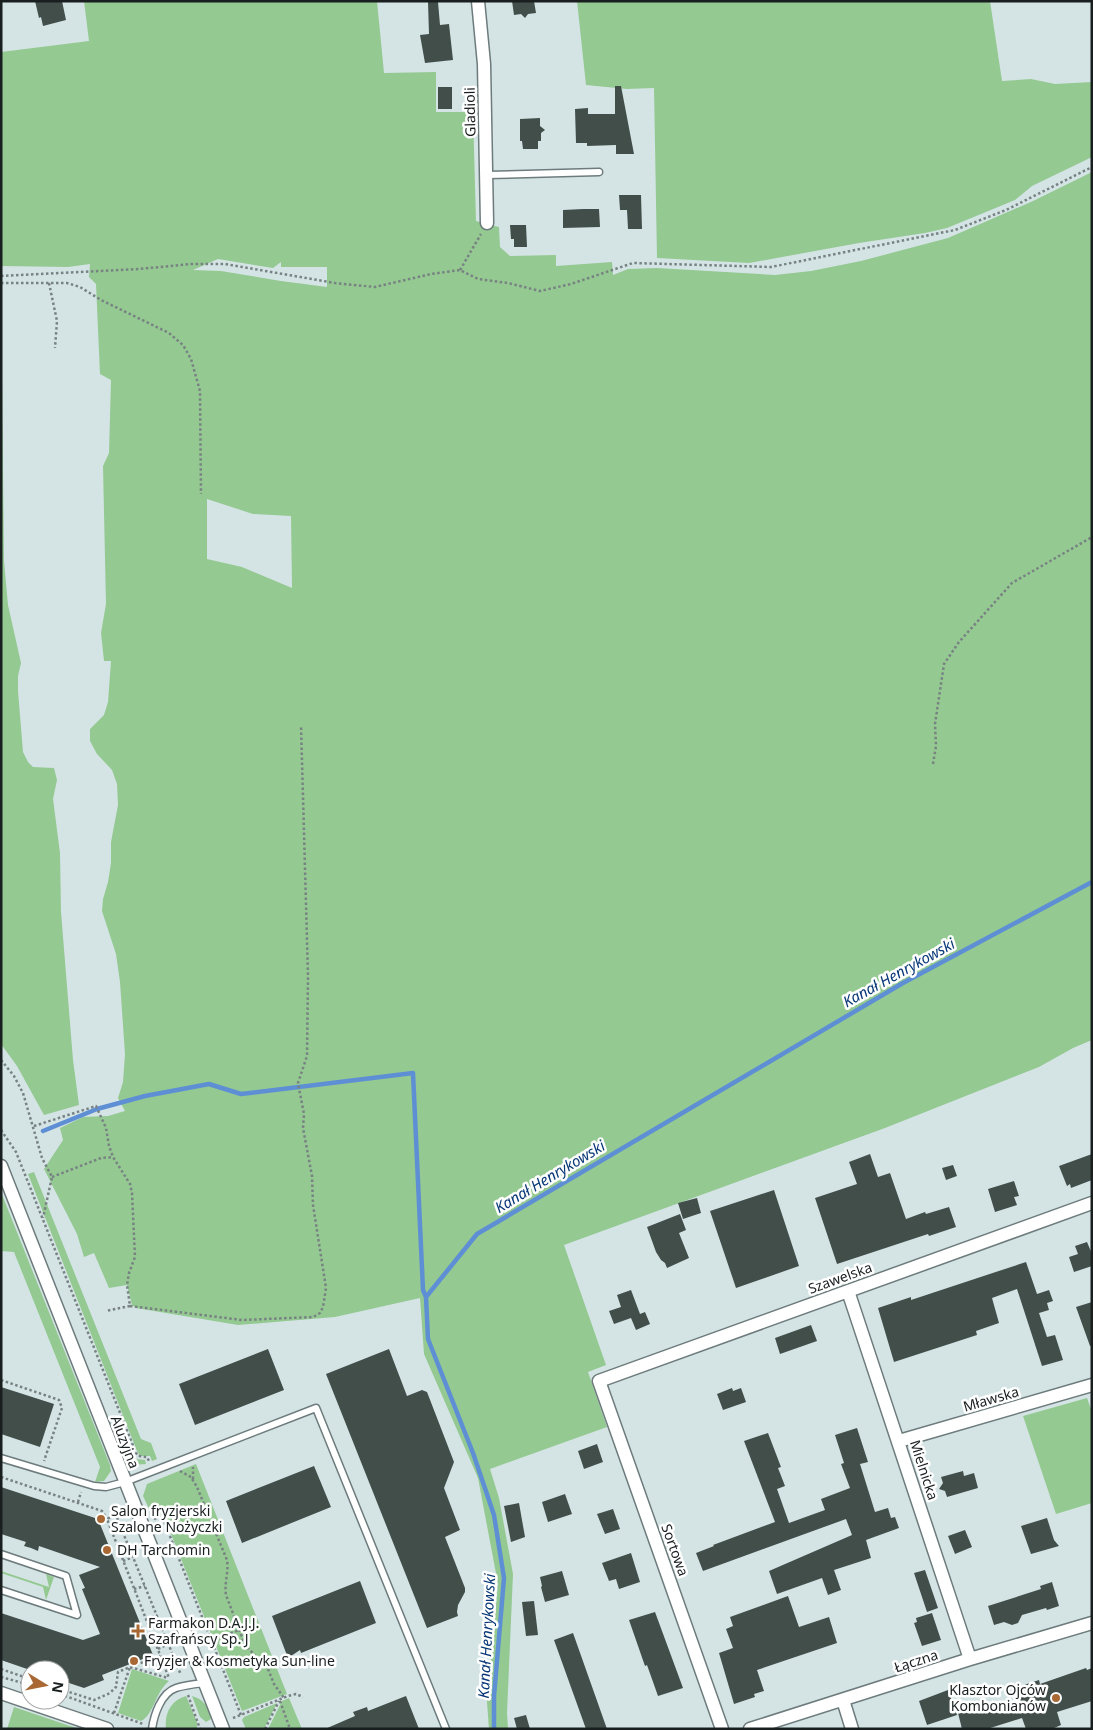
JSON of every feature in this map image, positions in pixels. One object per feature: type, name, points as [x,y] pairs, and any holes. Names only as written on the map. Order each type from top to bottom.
[{"type":"street","name":"Gladioli","points":[[478,1],[484,64],[487,223]]},
{"type":"street","name":"Aluzyjna","points":[[1,1166],[223,1729]]},
{"type":"street","name":"Szawelska","points":[[599,1381],[1092,1204]]},
{"type":"street","name":"Mielnicka","points":[[848,1291],[970,1659]]},
{"type":"street","name":"Sortowa","points":[[599,1381],[722,1729]]},
{"type":"street","name":"Mławska","points":[[899,1442],[1092,1385]]},
{"type":"street","name":"Łączna","points":[[750,1729],[970,1659],[1092,1623]]},
{"type":"street","points":[[1,1693],[107,1729]]},
{"type":"street","points":[[843,1700],[852,1729]]},
{"type":"lane","points":[[487,176],[599,172]]},
{"type":"lane","points":[[1,1458],[94,1486],[106,1487],[125,1482],[316,1408],[446,1729]]},
{"type":"lane","points":[[1,1554],[66,1576],[76,1615],[1,1590]]},
{"type":"lane","points":[[152,1728],[159,1706],[166,1694],[174,1688],[204,1683]]},
{"type":"path","points":[[1,276],[139,269],[191,264],[224,264],[335,283],[375,286],[460,270],[478,279],[508,283],[540,291],[571,284],[632,263],[771,267],[955,230],[1006,210],[1092,167]]},
{"type":"path","points":[[460,270],[487,223]]},
{"type":"path","points":[[1,283],[67,283],[80,287],[101,300],[169,333],[183,344],[191,359],[200,391],[201,494]]},
{"type":"path","points":[[49,283],[57,321],[55,348]]},
{"type":"path","points":[[933,764],[936,746],[935,724],[944,664],[959,642],[1012,583],[1092,537]]},
{"type":"path","points":[[106,1312],[130,1306],[242,1320],[313,1317],[320,1313],[323,1307],[326,1288],[313,1205],[312,1176],[303,1128],[304,1114],[298,1083],[308,1056],[306,869],[301,725]]},
{"type":"path","points":[[1,1060],[14,1076],[23,1093],[42,1158],[52,1177],[43,1220]]},
{"type":"path","points":[[34,1126],[96,1106],[106,1128],[113,1157],[130,1184],[132,1192],[136,1257],[129,1273],[127,1285],[130,1306]]},
{"type":"path","points":[[1,1130],[16,1152],[136,1452],[138,1456],[147,1457],[150,1464]]},
{"type":"path","points":[[52,1177],[101,1158],[113,1157]]},
{"type":"path","points":[[1,1380],[59,1400],[62,1408],[44,1462]]},
{"type":"path","points":[[194,1481],[188,1475],[177,1470],[194,1463],[192,1475],[194,1481],[227,1560],[226,1596],[239,1630],[245,1645],[268,1669],[274,1684],[284,1698]]},
{"type":"path","points":[[1,1476],[102,1511],[107,1519],[169,1678]]},
{"type":"path","points":[[78,1502],[81,1492],[80,1482]]},
{"type":"path","points":[[107,1519],[127,1508]]},
{"type":"path","points":[[115,1513],[186,1686],[200,1729]]},
{"type":"path","points":[[151,1520],[162,1516],[242,1715]]},
{"type":"path","points":[[123,1561],[133,1557]]},
{"type":"path","points":[[134,1589],[145,1586]]},
{"type":"path","points":[[146,1620],[157,1616]]},
{"type":"path","points":[[212,1641],[239,1630]]},
{"type":"path","points":[[158,1649],[168,1644]]},
{"type":"path","points":[[70,1692],[94,1700],[110,1693],[116,1688],[118,1672],[160,1656]]},
{"type":"path","points":[[130,1667],[169,1678],[181,1674]]},
{"type":"path","points":[[114,1713],[130,1667]]},
{"type":"path","points":[[1,1669],[20,1676]]},
{"type":"path","points":[[1,1676],[20,1681]]},
{"type":"path","points":[[234,1718],[296,1694],[303,1697]]},
{"type":"path","points":[[70,1698],[152,1728]]},
{"type":"path","points":[[265,1729],[280,1700]]},
{"type":"path","points":[[280,1700],[290,1729]]},
{"type":"green space","points":[[84,1],[377,1],[384,73],[436,72],[436,112],[473,112],[476,221],[499,227],[500,247],[510,256],[556,255],[556,266],[612,262],[613,275],[628,269],[657,268],[775,275],[811,271],[861,261],[948,238],[1033,201],[1092,172],[1092,1040],[1039,1067],[885,1128],[564,1245],[606,1365],[588,1372],[607,1427],[490,1469],[499,1498],[513,1574],[507,1713],[508,1729],[489,1729],[487,1702],[498,1584],[478,1478],[424,1354],[420,1298],[335,1317],[238,1325],[136,1308],[132,1305],[127,1285],[109,1288],[94,1253],[84,1257],[77,1234],[44,1169],[63,1140],[60,1128],[83,1117],[108,1116],[125,1111],[118,1098],[123,1082],[125,1054],[120,982],[116,954],[102,911],[111,863],[111,842],[118,805],[117,784],[112,770],[97,754],[90,741],[90,729],[104,715],[108,702],[111,661],[104,661],[101,633],[106,604],[103,466],[109,453],[111,380],[100,374],[96,284],[89,277],[90,264],[68,267],[1,266],[1,52],[89,41]],"holes":[[[218,259],[273,268],[281,262],[281,267],[327,267],[327,287],[221,271],[193,270]],[[207,499],[253,514],[291,516],[292,588],[242,567],[207,559]]]},
{"type":"green space","points":[[577,1],[990,1],[1002,81],[1031,79],[1055,84],[1092,82],[1092,157],[1032,186],[1015,200],[947,228],[749,263],[657,258],[654,88],[627,89],[586,85]]},
{"type":"green space","points":[[1,287],[4,561],[8,605],[21,663],[18,676],[18,691],[23,752],[33,767],[54,768],[57,780],[53,799],[60,853],[61,912],[73,1060],[79,1105],[44,1115],[17,1066],[1,1044]]},
{"type":"green space","points":[[34,1172],[141,1439],[151,1443],[157,1459],[152,1461],[150,1456],[140,1456],[137,1451],[28,1174]]},
{"type":"green space","points":[[1,1192],[110,1465],[111,1471],[104,1481],[95,1482],[100,1467],[14,1252],[1,1251]]},
{"type":"green space","points":[[1087,1398],[1092,1412],[1092,1503],[1056,1514],[1023,1416]]},
{"type":"green space","points":[[121,1422],[136,1459],[145,1460],[146,1464],[134,1464],[124,1458],[112,1425]]},
{"type":"green space","points":[[196,1464],[287,1694],[242,1711],[163,1514],[153,1517],[143,1496],[147,1484]]},
{"type":"green space","points":[[1,1571],[49,1587],[46,1574],[54,1577],[46,1600],[43,1587],[1,1573]]},
{"type":"green space","points":[[132,1669],[169,1681],[164,1686],[149,1714],[141,1721],[118,1713]]},
{"type":"green space","points":[[186,1696],[197,1722],[197,1729],[166,1729],[166,1718],[170,1708],[176,1701]]},
{"type":"green space","points":[[192,1696],[200,1699],[205,1705],[211,1719],[206,1722],[200,1717]]},
{"type":"green space","points":[[289,1698],[302,1729],[268,1729],[282,1701]]},
{"type":"green space","points":[[277,1703],[264,1729],[246,1729],[242,1720],[244,1717]]},
{"type":"green space","points":[[14,1707],[79,1729],[7,1729]]},
{"type":"building","points":[[35,1],[62,1],[66,20],[43,26]]},
{"type":"building","points":[[512,1],[534,1],[536,13],[528,14],[525,18],[521,14],[514,15]]},
{"type":"building","points":[[428,2],[438,2],[440,25],[449,24],[453,60],[425,63],[420,35],[429,34]]},
{"type":"building","points":[[615,86],[621,86],[634,154],[616,154],[616,145],[587,146],[587,143],[576,143],[575,109],[588,108],[588,114],[615,114]]},
{"type":"building","points":[[438,87],[452,87],[452,109],[438,109]]},
{"type":"building","points":[[540,118],[540,126],[545,130],[541,133],[541,141],[538,141],[538,149],[523,149],[522,141],[520,141],[520,119]]},
{"type":"building","points":[[619,195],[641,195],[642,229],[628,229],[627,210],[620,210]]},
{"type":"building","points":[[599,209],[600,227],[563,228],[563,210]]},
{"type":"building","points":[[510,225],[526,225],[527,247],[514,247],[514,239],[511,239]]},
{"type":"building","points":[[870,1154],[878,1177],[890,1173],[906,1219],[925,1212],[926,1214],[949,1207],[956,1227],[929,1236],[928,1234],[837,1264],[815,1198],[857,1184],[849,1162]]},
{"type":"building","points":[[1092,1154],[1092,1180],[1071,1188],[1070,1184],[1067,1186],[1059,1166]]},
{"type":"building","points":[[953,1165],[957,1176],[946,1180],[942,1168]]},
{"type":"building","points":[[1014,1181],[1019,1196],[1014,1197],[1017,1205],[995,1212],[988,1189]]},
{"type":"building","points":[[774,1190],[799,1266],[736,1288],[710,1211]]},
{"type":"building","points":[[697,1198],[701,1213],[683,1219],[678,1203]]},
{"type":"building","points":[[680,1214],[686,1230],[679,1233],[689,1258],[667,1268],[656,1252],[647,1227]]},
{"type":"building","points":[[1087,1242],[1092,1254],[1092,1266],[1074,1272],[1069,1257],[1078,1254],[1075,1246]]},
{"type":"building","points":[[1026,1262],[1037,1294],[1049,1290],[1053,1301],[1047,1303],[1049,1310],[1039,1313],[1047,1337],[1055,1335],[1063,1360],[1042,1366],[1017,1289],[992,1298],[999,1323],[976,1331],[977,1335],[894,1362],[878,1308],[911,1297],[911,1300]]},
{"type":"building","points":[[631,1290],[640,1314],[645,1312],[650,1324],[636,1330],[631,1318],[614,1324],[609,1311],[621,1307],[617,1295]]},
{"type":"building","points":[[1092,1302],[1092,1346],[1090,1346],[1076,1307]]},
{"type":"building","points":[[811,1325],[817,1341],[780,1354],[775,1338]]},
{"type":"building","points":[[268,1349],[284,1390],[195,1425],[179,1384]]},
{"type":"building","points":[[389,1349],[407,1396],[422,1390],[427,1392],[454,1462],[444,1488],[460,1530],[445,1537],[465,1592],[458,1605],[458,1616],[427,1628],[326,1374]]},
{"type":"building","points":[[1,1387],[54,1404],[40,1447],[1,1434]]},
{"type":"building","points":[[732,1388],[733,1391],[741,1388],[746,1402],[723,1410],[717,1394]]},
{"type":"building","points":[[857,1428],[868,1462],[860,1464],[875,1512],[888,1508],[891,1518],[895,1517],[899,1528],[866,1540],[871,1558],[834,1570],[841,1590],[828,1595],[822,1578],[777,1594],[769,1571],[852,1535],[846,1519],[703,1571],[696,1553],[775,1522],[744,1441],[768,1433],[781,1467],[778,1468],[785,1486],[777,1489],[789,1523],[825,1510],[821,1499],[850,1488],[841,1464],[844,1463],[835,1435]]},
{"type":"building","points":[[597,1444],[603,1462],[584,1469],[578,1451]]},
{"type":"building","points":[[314,1466],[331,1507],[242,1543],[226,1501]]},
{"type":"building","points":[[963,1471],[964,1476],[974,1473],[978,1488],[947,1497],[945,1491],[939,1489],[943,1483],[941,1477]]},
{"type":"building","points":[[1,1487],[98,1519],[153,1655],[102,1675],[104,1680],[84,1688],[70,1683],[70,1660],[20,1660],[20,1667],[1,1660],[1,1613],[83,1640],[100,1634],[82,1589],[85,1588],[79,1575],[100,1567],[39,1546],[38,1551],[24,1546],[26,1542],[1,1534]]},
{"type":"building","points":[[565,1494],[572,1514],[548,1522],[542,1502]]},
{"type":"building","points":[[519,1503],[525,1537],[511,1542],[504,1506]]},
{"type":"building","points":[[613,1509],[620,1529],[605,1534],[597,1514]]},
{"type":"building","points":[[1047,1518],[1054,1540],[1059,1546],[1031,1554],[1021,1526]]},
{"type":"building","points":[[965,1530],[972,1547],[955,1554],[948,1536]]},
{"type":"building","points":[[631,1553],[640,1582],[619,1589],[616,1579],[609,1581],[602,1563]]},
{"type":"building","points":[[925,1570],[938,1608],[927,1612],[914,1573]]},
{"type":"building","points":[[562,1571],[569,1595],[545,1602],[540,1577]]},
{"type":"building","points":[[360,1581],[376,1623],[301,1653],[300,1650],[288,1658],[272,1616]]},
{"type":"building","points":[[1052,1582],[1059,1606],[1022,1615],[1018,1623],[1012,1625],[1004,1622],[994,1625],[988,1606],[1041,1589],[1040,1586]]},
{"type":"building","points":[[788,1596],[799,1627],[829,1617],[837,1643],[757,1670],[764,1691],[754,1694],[755,1697],[734,1704],[719,1653],[733,1648],[726,1629],[733,1626],[730,1617]]},
{"type":"building","points":[[534,1601],[538,1635],[526,1636],[522,1602]]},
{"type":"building","points":[[655,1612],[683,1688],[658,1696],[629,1620]]},
{"type":"building","points":[[932,1613],[941,1640],[922,1646],[914,1623],[917,1622],[916,1618]]},
{"type":"building","points":[[573,1633],[607,1729],[586,1729],[554,1640]]},
{"type":"building","name":"Klasztor Ojców Kombonianów","points":[[1086,1668],[1087,1670],[1092,1668],[1092,1701],[1057,1712],[1061,1725],[1052,1729],[1026,1729],[1022,1718],[987,1729],[962,1729],[958,1713],[980,1707],[981,1712],[1021,1702],[1018,1694],[1023,1692],[1021,1686],[1039,1680],[1040,1684]]},
{"type":"building","points":[[948,1690],[957,1715],[927,1725],[919,1701]]},
{"type":"building","points":[[406,1696],[419,1729],[325,1729],[355,1716],[353,1712],[367,1707],[368,1711]]},
{"type":"building","points":[[526,1715],[530,1729],[517,1729],[514,1718]]},
{"type":"waterway","name":"Kanał Henrykowski","points":[[494,1729],[494,1696],[504,1578],[494,1515],[473,1453],[428,1339],[426,1297],[477,1234],[903,983],[1092,882]]},
{"type":"waterway","points":[[43,1131],[97,1109],[145,1096],[209,1084],[241,1094],[413,1073],[423,1290],[426,1297]]},
{"type":"place","name":"Salon fryzjerski Szalone Nożyczki","points":[[101,1519]]},
{"type":"place","name":"DH Tarchomin","points":[[107,1550]]},
{"type":"place","name":"Farmakon D.A.J.J. Szafrańscy Sp. J","points":[[138,1631]]},
{"type":"place","name":"Fryzjer & Kosmetyka Sun-line","points":[[134,1661]]},
{"type":"place","name":"Klasztor Ojców Kombonianów","points":[[1056,1698]]}]
